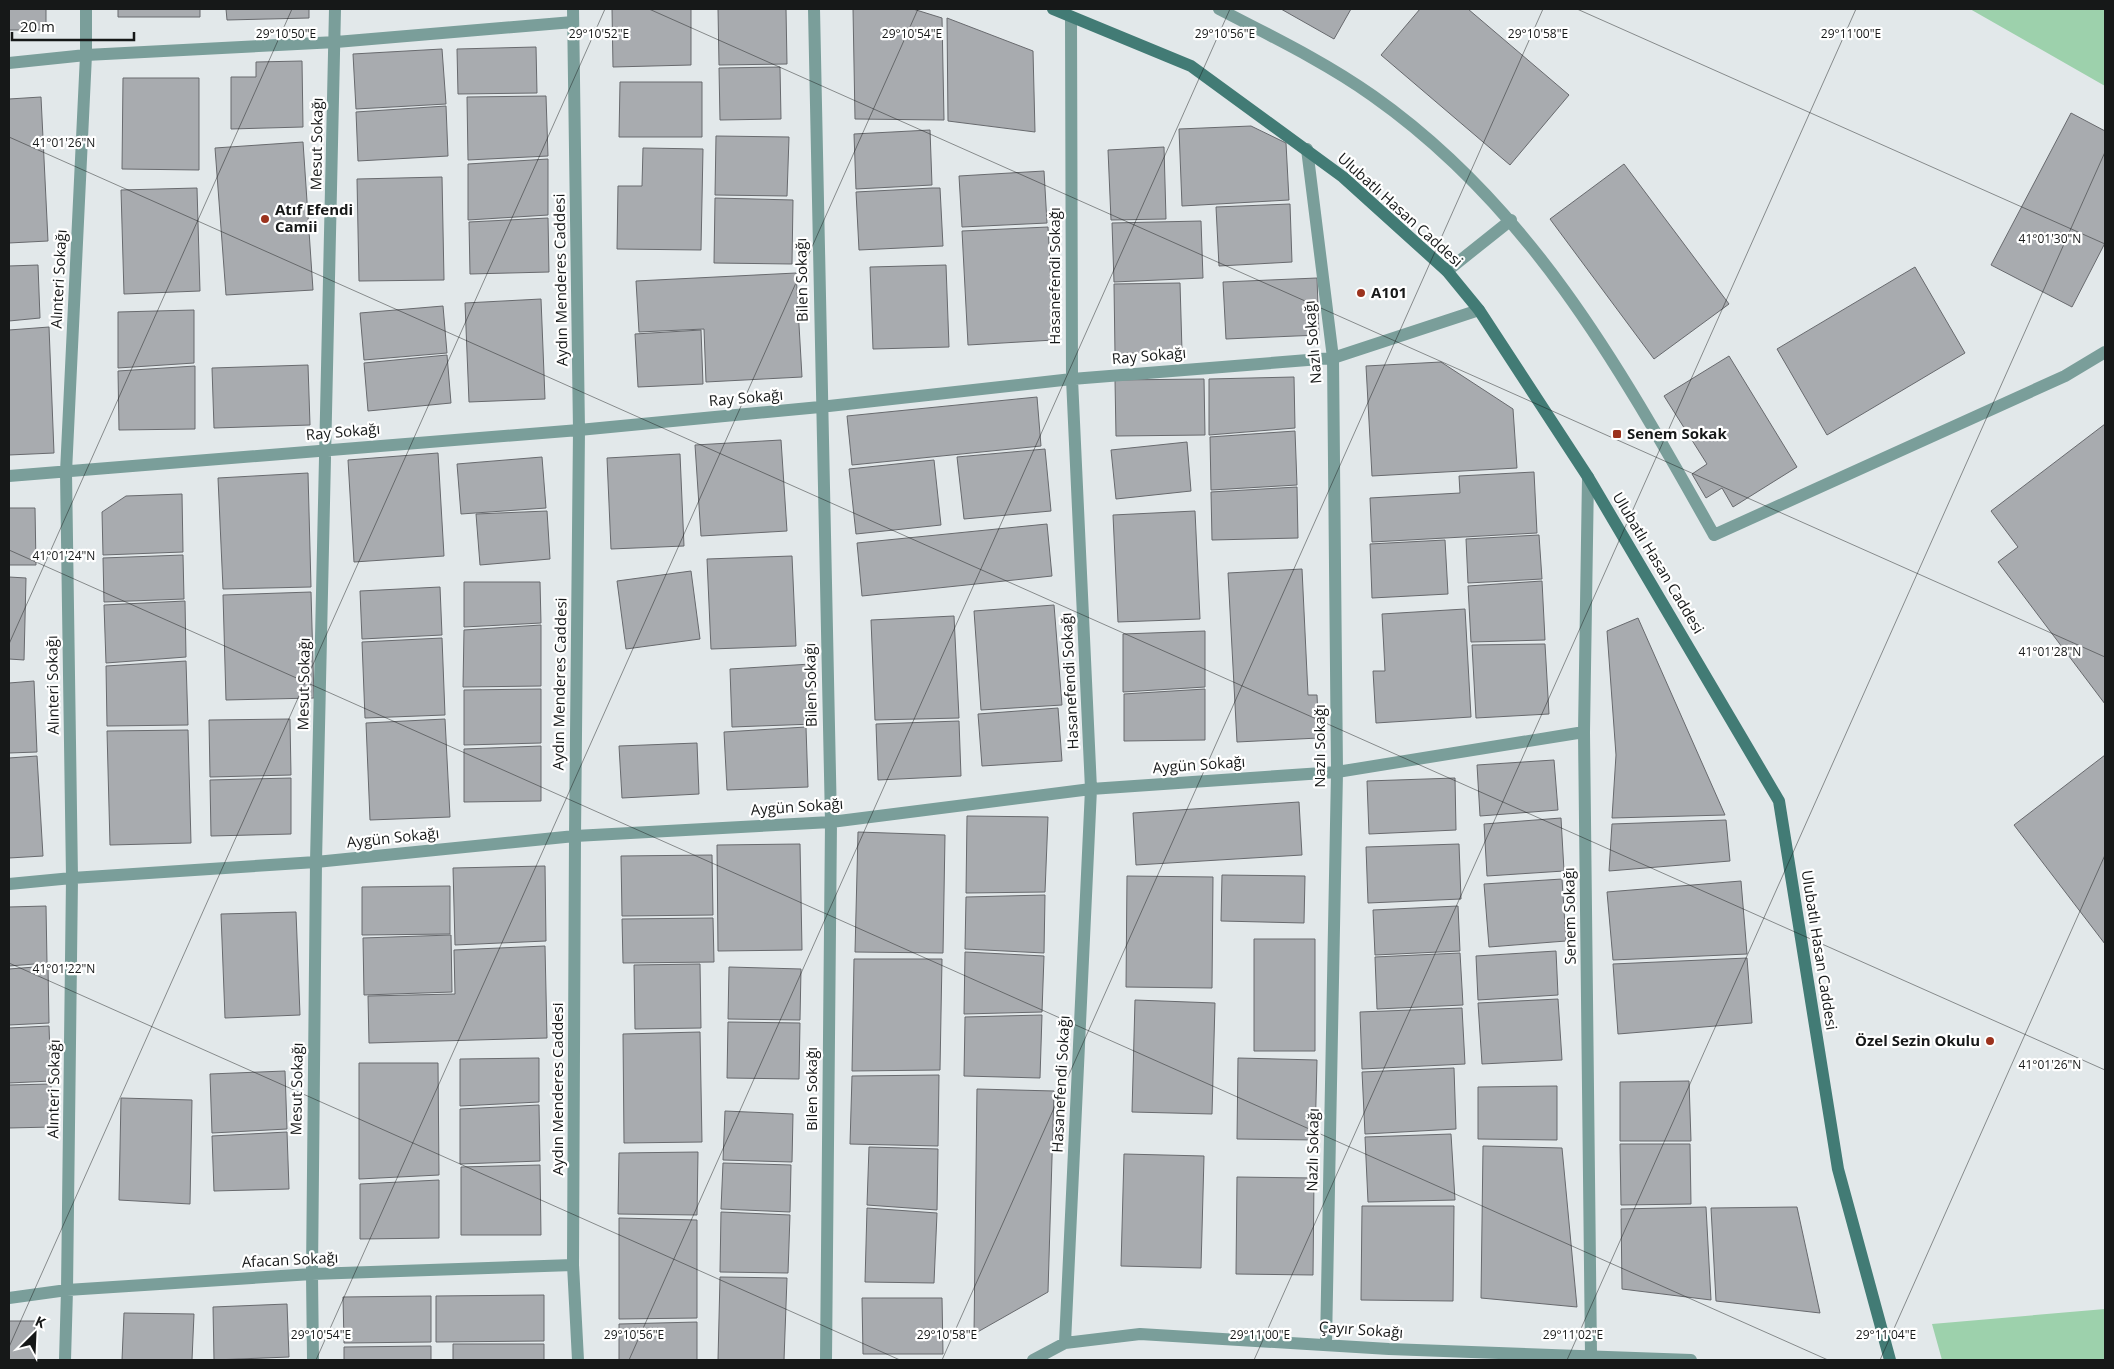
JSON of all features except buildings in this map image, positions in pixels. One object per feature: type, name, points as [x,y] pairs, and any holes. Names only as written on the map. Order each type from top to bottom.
[{"type":"street","name":"Alınteri Sokağı","points":[[65,1360],[68,1290],[72,878],[66,472],[86,55],[86,9]]},
{"type":"street","name":"Mesut Sokağı","points":[[313,1360],[312,1274],[316,862],[336,42],[335,9]]},
{"type":"street","name":"Aydın Menderes Caddesi","points":[[573,9],[579,430],[575,836],[574,1265],[578,1360]]},
{"type":"street","name":"Bilen Sokağı","points":[[814,9],[820,407],[830,822],[826,1360]]},
{"type":"street","name":"Ulubatlı Hasan Caddesi","points":[[1053,9],[1191,66],[1344,177],[1447,271],[1478,310],[1588,477],[1779,801],[1838,1169],[1890,1360]]},
{"type":"street","points":[[1219,9],[1334,70],[1373,96],[1412,125],[1463,170],[1511,220],[1596,334],[1649,421],[1714,535],[2065,376],[2105,352]]},
{"type":"street","name":"Hasanefendi Sokağı","points":[[1066,1343],[1091,789],[1072,379],[1071,17]]},
{"type":"street","points":[[9,63],[86,55],[336,42],[573,22]]},
{"type":"street","name":"Nazlı Sokağı","points":[[1307,149],[1333,358],[1336,772],[1326,1344]]},
{"type":"street","points":[[1447,271],[1511,220]]},
{"type":"street","name":"Ray Sokağı","points":[[9,476],[579,430],[820,407],[1072,379],[1333,358],[1478,310]]},
{"type":"street","name":"Senem Sokağı","points":[[1588,477],[1584,732],[1591,1355]]},
{"type":"street","name":"Aygün Sokağı","points":[[9,884],[316,862],[575,836],[830,822],[1091,789],[1336,772],[1584,732]]},
{"type":"street","name":"Afacan Sokağı","points":[[9,1298],[68,1290],[312,1274],[574,1265]]},
{"type":"street","name":"Çayır Sokağı","points":[[1033,1360],[1066,1343],[1140,1334],[1390,1349],[1691,1360]]},
{"type":"green space","points":[[1970,9],[2105,9],[2105,86]]},
{"type":"green space","points":[[2105,1309],[2105,1360],[1942,1360],[1932,1324]]},
{"type":"place","name":"Atıf Efendi Camii","points":[[265,219]]},
{"type":"place","name":"A101","points":[[1361,293]]},
{"type":"place","name":"Senem Sokak","points":[[1617,434]]},
{"type":"place","name":"Özel Sezin Okulu","points":[[1990,1041]]}]
